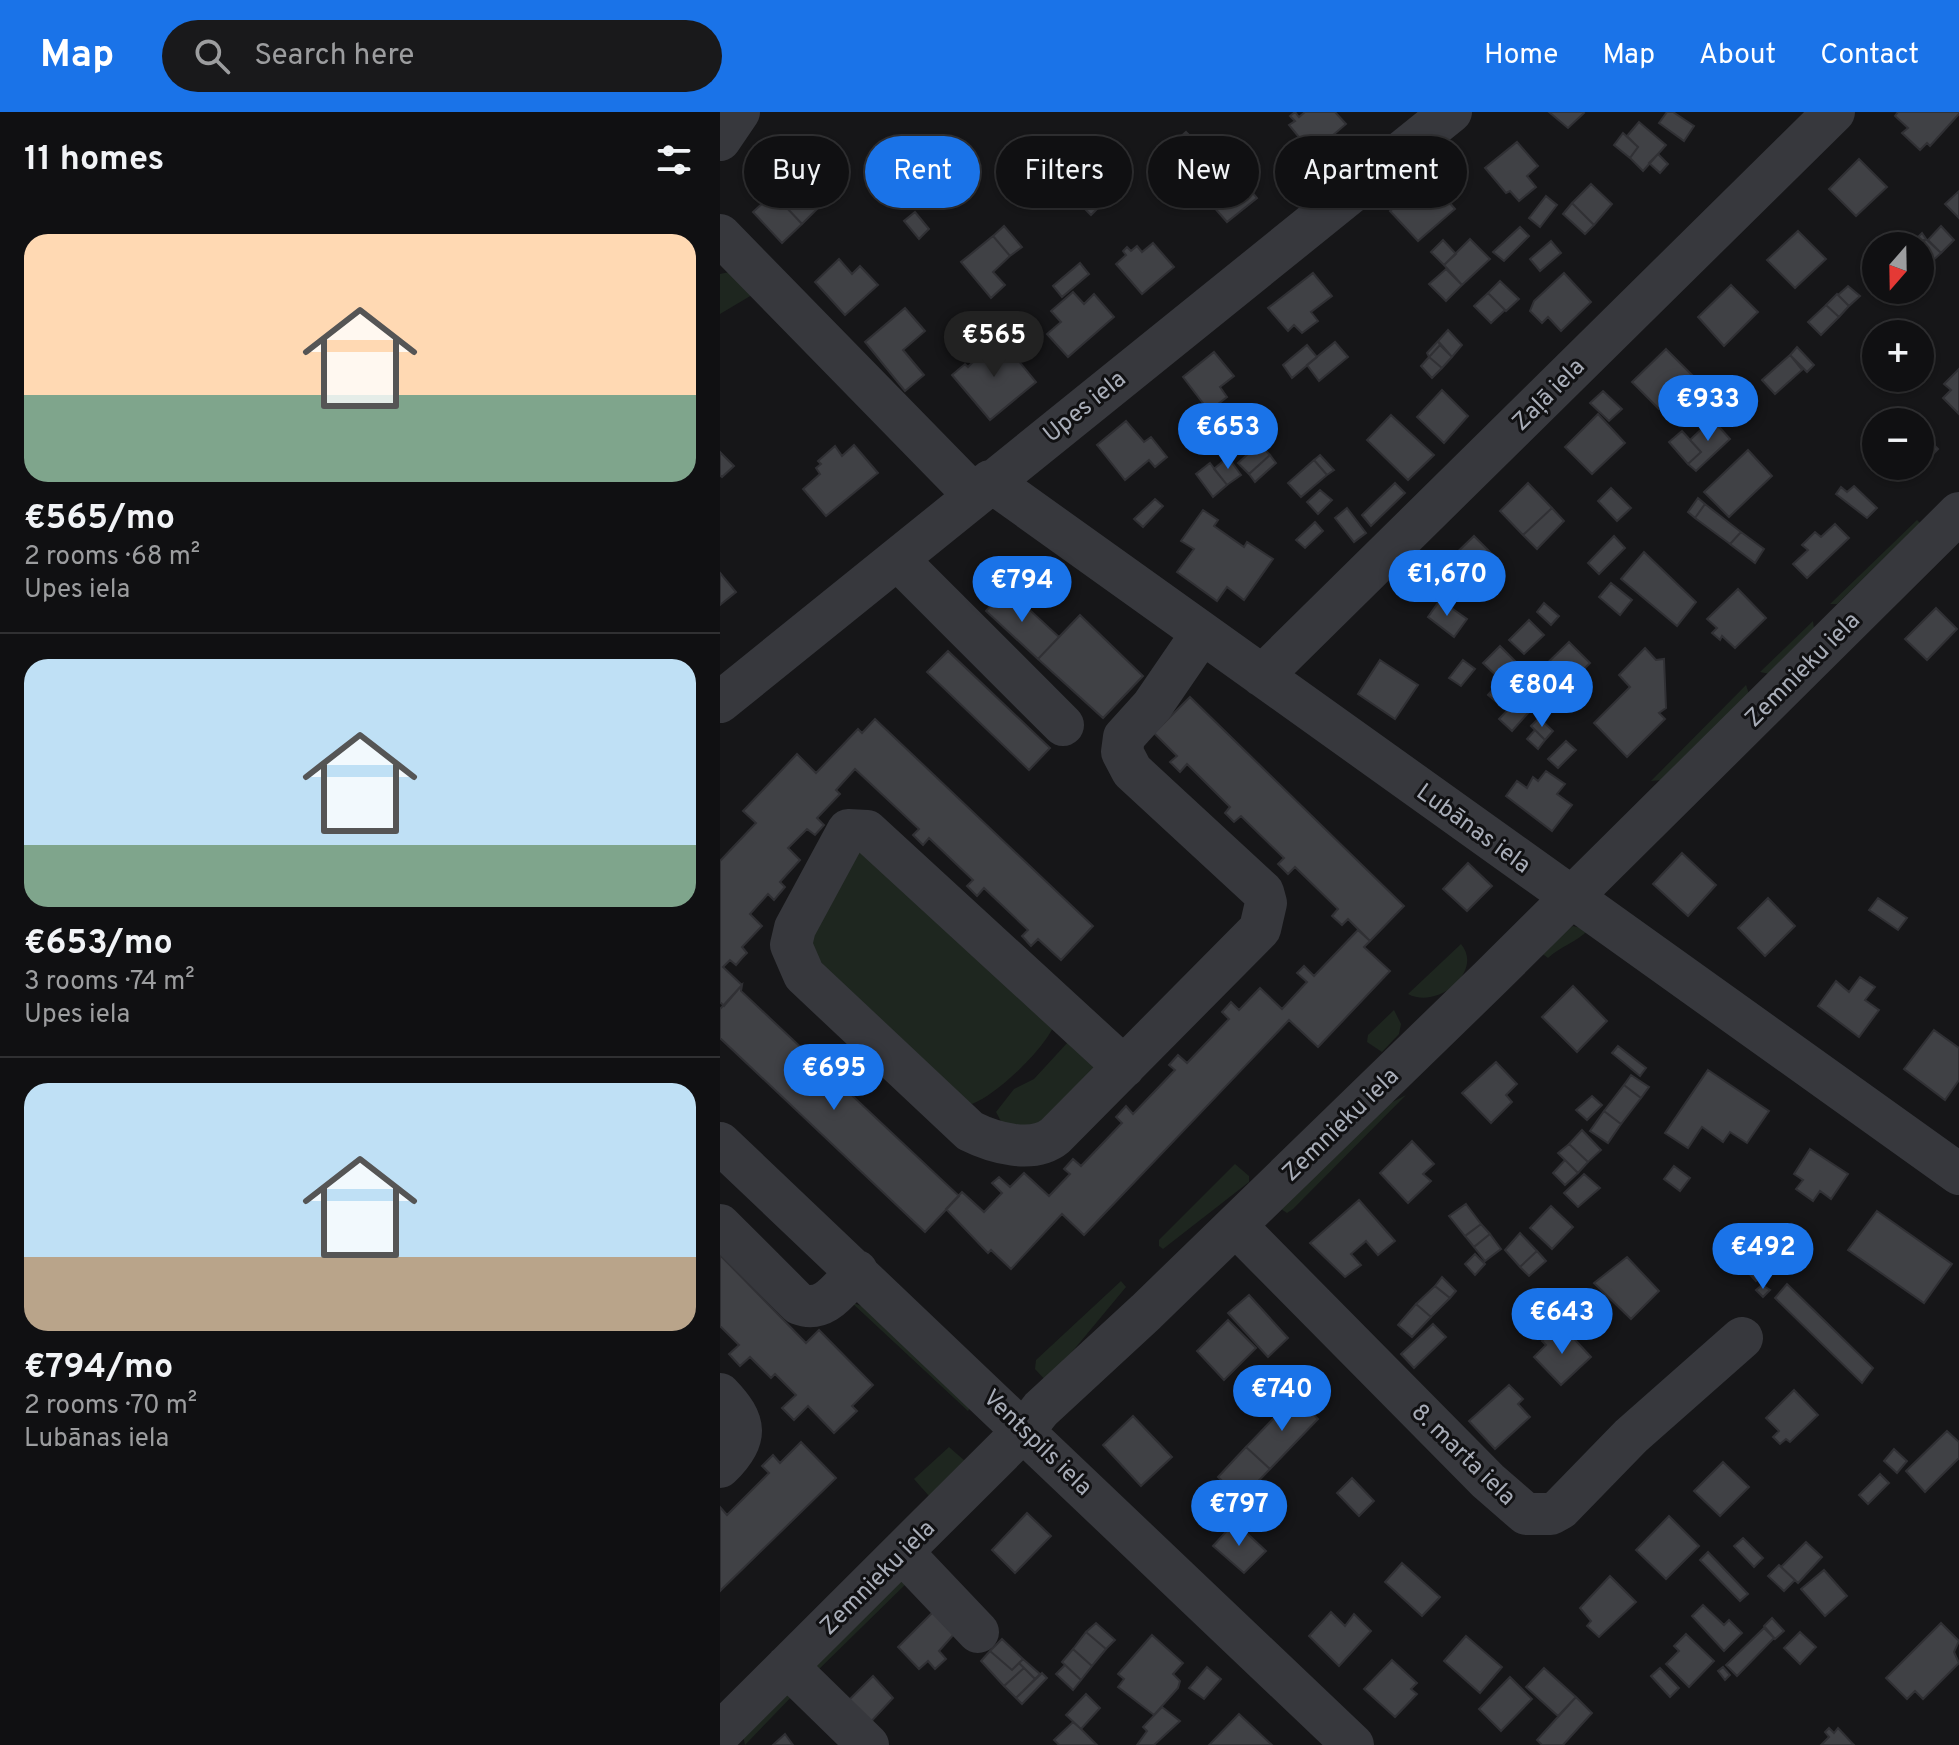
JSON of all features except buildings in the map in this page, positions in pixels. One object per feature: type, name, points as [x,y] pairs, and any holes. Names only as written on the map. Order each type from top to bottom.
[{"type":"street","points":[[720,140],[739,112]]},
{"type":"street","name":"Upes iela","points":[[720,702],[1451,112]]},
{"type":"street","name":"Zaļā iela","points":[[1262,676],[1834,112]]},
{"type":"street","name":"Lubānas iela","points":[[720,235],[983,489],[1202,633],[1959,1174]]},
{"type":"street","name":"Zemnieku iela","points":[[720,1733],[1025,1429],[1041,1409],[1236,1226],[1959,513]]},
{"type":"street","points":[[897,559],[1063,725]]},
{"type":"street","points":[[1124,1067],[867,831],[848,830],[795,928],[791,945],[804,975],[970,1131],[986,1139],[1017,1145],[1046,1143],[1124,1067],[1260,929],[1266,903],[1263,892],[1132,771],[1122,752],[1124,737],[1152,706],[1202,633]]},
{"type":"street","name":"Ventspils iela","points":[[720,1143],[1025,1429],[1353,1745]]},
{"type":"street","points":[[720,1225],[799,1304],[809,1308],[820,1306],[857,1271]]},
{"type":"street","name":"8. marta iela","points":[[1236,1226],[1488,1481],[1526,1514],[1551,1514],[1560,1509],[1631,1436],[1742,1338]]},
{"type":"street","points":[[720,1394],[738,1413],[741,1424],[736,1451],[720,1467]]},
{"type":"street","points":[[902,1552],[978,1632]]},
{"type":"street","points":[[787,1666],[868,1745]]},
{"type":"street","points":[[720,1741],[725,1745]]},
{"type":"shaded area","points":[[734,271],[757,292],[720,314],[720,274]]},
{"type":"shaded area","points":[[1917,520],[1920,523],[1837,604],[1830,604]]},
{"type":"shaded area","points":[[1813,621],[1814,629],[1770,674],[1760,672]]},
{"type":"shaded area","points":[[1746,685],[1749,694],[1661,780],[1651,781]]},
{"type":"shaded area","points":[[860,848],[1056,1021],[1043,1044],[983,1099],[972,1104],[958,1097],[868,1017],[807,946]]},
{"type":"shaded area","points":[[1573,926],[1588,930],[1548,958],[1536,949]]},
{"type":"shaded area","points":[[1461,944],[1467,955],[1467,965],[1454,985],[1432,997],[1420,998],[1408,994]]},
{"type":"shaded area","points":[[1394,1010],[1401,1024],[1399,1034],[1382,1052],[1367,1042],[1368,1035]]},
{"type":"shaded area","points":[[1068,1042],[1077,1044],[1095,1069],[1045,1123],[1025,1133],[1003,1125],[996,1112],[1014,1089],[1034,1079]]},
{"type":"shaded area","points":[[1406,1095],[1293,1209],[1287,1213],[1278,1207],[1377,1110]]},
{"type":"shaded area","points":[[1235,1164],[1249,1176],[1249,1182],[1163,1249],[1159,1246],[1159,1240]]},
{"type":"shaded area","points":[[1121,1281],[1126,1287],[1047,1382],[1035,1369],[1036,1360]]},
{"type":"shaded area","points":[[851,1302],[872,1310],[970,1408],[968,1411]]},
{"type":"shaded area","points":[[949,1447],[965,1461],[929,1496],[914,1479]]},
{"type":"shaded area","points":[[897,1573],[914,1576],[812,1676],[806,1664]]},
{"type":"shaded area","points":[[786,1681],[798,1690],[745,1745],[743,1736]]}]
